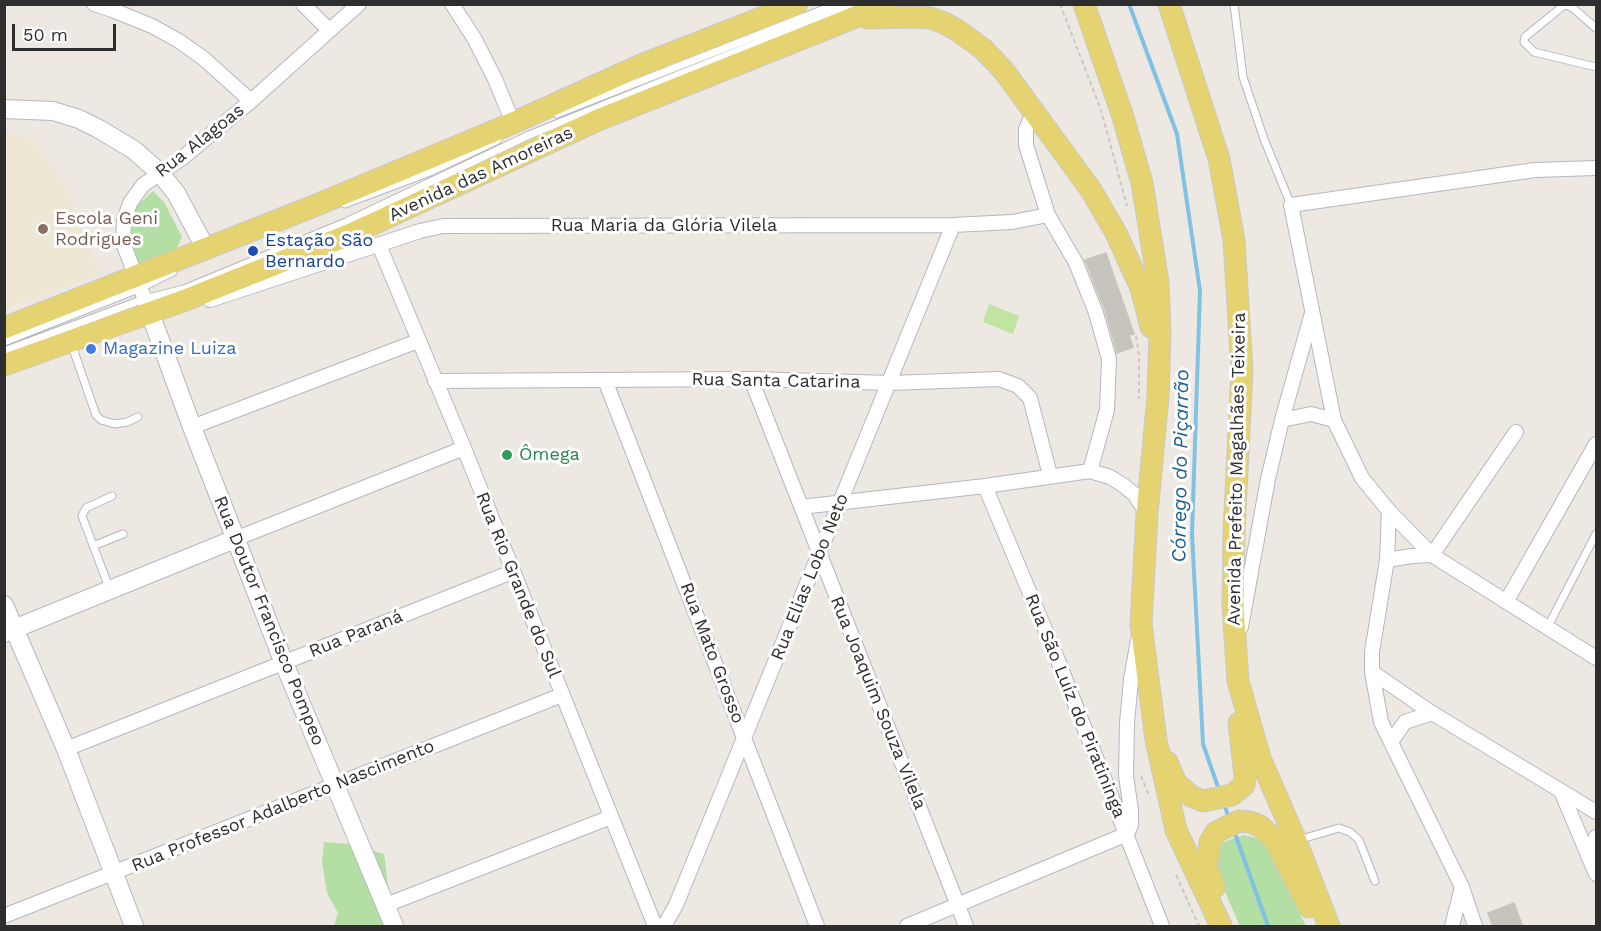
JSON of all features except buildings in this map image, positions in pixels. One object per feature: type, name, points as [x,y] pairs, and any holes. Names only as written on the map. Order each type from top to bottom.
[{"type":"main road","name":"Avenida das Amoreiras","points":[[4,365],[70,341],[207,249],[513,123],[641,65],[797,4]]},
{"type":"main road","name":"Avenida das Amoreiras","points":[[4,328],[143,294],[183,301],[351,234],[847,9],[888,4]]},
{"type":"main road","points":[[1084,4],[1123,117],[1142,183],[1158,282],[1161,332],[1159,376],[1146,514],[1141,624],[1156,740],[1176,830],[1221,927]]},
{"type":"main road","name":"Avenida Prefeito Magalhães Teixeira","points":[[1168,4],[1219,159],[1234,240],[1242,371],[1234,532],[1233,607],[1238,681],[1260,758],[1296,841],[1329,927]]},
{"type":"main road","points":[[847,9],[930,18],[944,23],[983,49],[1004,71],[1091,190],[1116,233],[1141,288],[1159,376]]},
{"type":"main road","points":[[1156,740],[1176,783],[1191,796],[1203,801],[1232,795],[1244,785],[1245,777],[1236,708],[1238,681]]},
{"type":"main road","points":[[1230,927],[1207,866],[1207,854],[1216,832],[1239,821],[1260,825],[1274,839],[1318,927]]},
{"type":"street","points":[[94,4],[143,22],[179,41],[203,58],[251,101]]},
{"type":"street","points":[[303,4],[329,30]]},
{"type":"street","name":"Rua Alagoas","points":[[143,294],[123,243],[124,221],[130,203],[143,185],[181,159],[251,101],[359,4]]},
{"type":"street","points":[[452,4],[474,38],[495,79],[513,123]]},
{"type":"street","points":[[4,109],[53,111],[79,119],[134,150],[160,173],[185,208],[207,249]]},
{"type":"street","points":[[1033,113],[1026,129],[1026,145],[1048,215],[1076,263],[1096,313],[1109,359],[1107,410],[1090,471]]},
{"type":"street","points":[[1596,168],[1535,170],[1291,205],[1334,420],[1362,478],[1389,511],[1432,555],[1596,658]]},
{"type":"street","name":"Rua Maria da Glória Vilela","points":[[183,301],[196,304],[420,231],[443,226],[953,225],[1012,222],[1048,215]]},
{"type":"street","name":"Rua Elias Lobo Neto","points":[[664,927],[676,905],[745,738],[953,225]]},
{"type":"street","name":"Rua Rio Grande do Sul","points":[[379,245],[464,448],[655,927]]},
{"type":"street","name":"Rua Doutor Francisco Pompeo","points":[[143,294],[284,663],[394,927]]},
{"type":"street","points":[[1236,659],[1247,588],[1282,420],[1313,308]]},
{"type":"street","points":[[192,427],[418,341]]},
{"type":"street","name":"Rua Santa Catarina","points":[[435,381],[751,379],[890,383],[999,379],[1018,386],[1030,398],[1050,475]]},
{"type":"street","name":"Rua Joaquim Souza Vilela","points":[[751,379],[966,927]]},
{"type":"street","name":"Rua Mato Grosso","points":[[605,380],[817,927]]},
{"type":"street","points":[[1282,420],[1311,414],[1334,420]]},
{"type":"street","points":[[1432,555],[1516,432]]},
{"type":"street","points":[[1506,602],[1596,444]]},
{"type":"street","points":[[9,631],[235,538],[464,448]]},
{"type":"street","points":[[801,507],[985,486],[1090,471],[1123,484],[1134,494],[1146,514]]},
{"type":"street","name":"Rua São Luíz do Piratininga","points":[[985,486],[1057,658],[1162,927]]},
{"type":"street","points":[[1389,511],[1387,560],[1372,652],[1372,672],[1380,722],[1462,887],[1475,927]]},
{"type":"street","points":[[1387,560],[1432,555]]},
{"type":"street","name":"Rua Paraná","points":[[66,748],[512,572]]},
{"type":"street","points":[[4,605],[9,631],[66,748],[134,927]]},
{"type":"street","points":[[907,927],[1127,834],[1131,825],[1131,810],[1126,776],[1126,746],[1131,679],[1141,624]]},
{"type":"street","points":[[1372,672],[1432,712],[1596,812]]},
{"type":"street","name":"Rua Professor Adalberto Nascimento","points":[[4,916],[562,695]]},
{"type":"street","points":[[1391,742],[1405,722],[1432,712]]},
{"type":"street","points":[[1561,791],[1596,874]]},
{"type":"street","points":[[386,905],[611,817]]},
{"type":"street","points":[[1588,856],[1596,837]]},
{"type":"street","points":[[1452,927],[1462,887]]},
{"type":"lane","points":[[1234,4],[1243,77],[1264,139],[1291,205]]},
{"type":"lane","points":[[1596,28],[1567,5],[1525,37],[1524,42],[1534,52],[1596,67]]},
{"type":"lane","points":[[547,118],[847,9]]},
{"type":"lane","points":[[4,342],[143,294],[184,289],[346,222],[529,135],[847,9]]},
{"type":"lane","points":[[340,206],[430,172],[537,123]]},
{"type":"lane","points":[[4,351],[143,294],[179,269]]},
{"type":"lane","points":[[70,341],[96,415],[102,420],[115,424],[138,417]]},
{"type":"lane","points":[[110,590],[82,516],[86,508],[112,496]]},
{"type":"lane","points":[[93,546],[123,534]]},
{"type":"lane","points":[[1547,628],[1596,534]]},
{"type":"lane","points":[[1296,841],[1339,828],[1350,832],[1359,840],[1375,881]]},
{"type":"path","points":[[1060,4],[1101,111],[1127,208]]},
{"type":"path","points":[[1135,330],[1139,356],[1139,408]]},
{"type":"path","points":[[1126,746],[1154,807]]},
{"type":"path","points":[[1175,870],[1199,927]]},
{"type":"shaded area","name":"Escola Geni Rodrigues","points":[[5,132],[32,138],[64,183],[100,274],[5,308]]},
{"type":"green space","points":[[153,191],[164,202],[182,237],[176,250],[139,264],[128,240],[128,224],[138,205]]},
{"type":"green space","points":[[989,304],[1019,316],[1013,334],[983,322]]},
{"type":"green space","points":[[1243,835],[1262,839],[1306,926],[1240,926],[1215,870],[1221,843]]},
{"type":"green space","points":[[324,842],[349,844],[384,854],[393,926],[334,926],[338,913],[327,893],[322,862]]},
{"type":"waterway","name":"Córrego do Piçarrão","points":[[1129,4],[1177,134],[1200,291],[1192,534],[1203,744],[1219,790]]},
{"type":"waterway","name":"Córrego do Piçarrão","points":[[1224,803],[1229,819]]},
{"type":"waterway","name":"Córrego do Piçarrão","points":[[1234,831],[1268,926]]},
{"type":"place","name":"Escola Geni Rodrigues","points":[[43,229]]},
{"type":"place","name":"Estação São Bernardo","points":[[253,251]]},
{"type":"place","name":"Magazine Luiza","points":[[91,349]]},
{"type":"place","name":"Ômega","points":[[507,455]]}]
